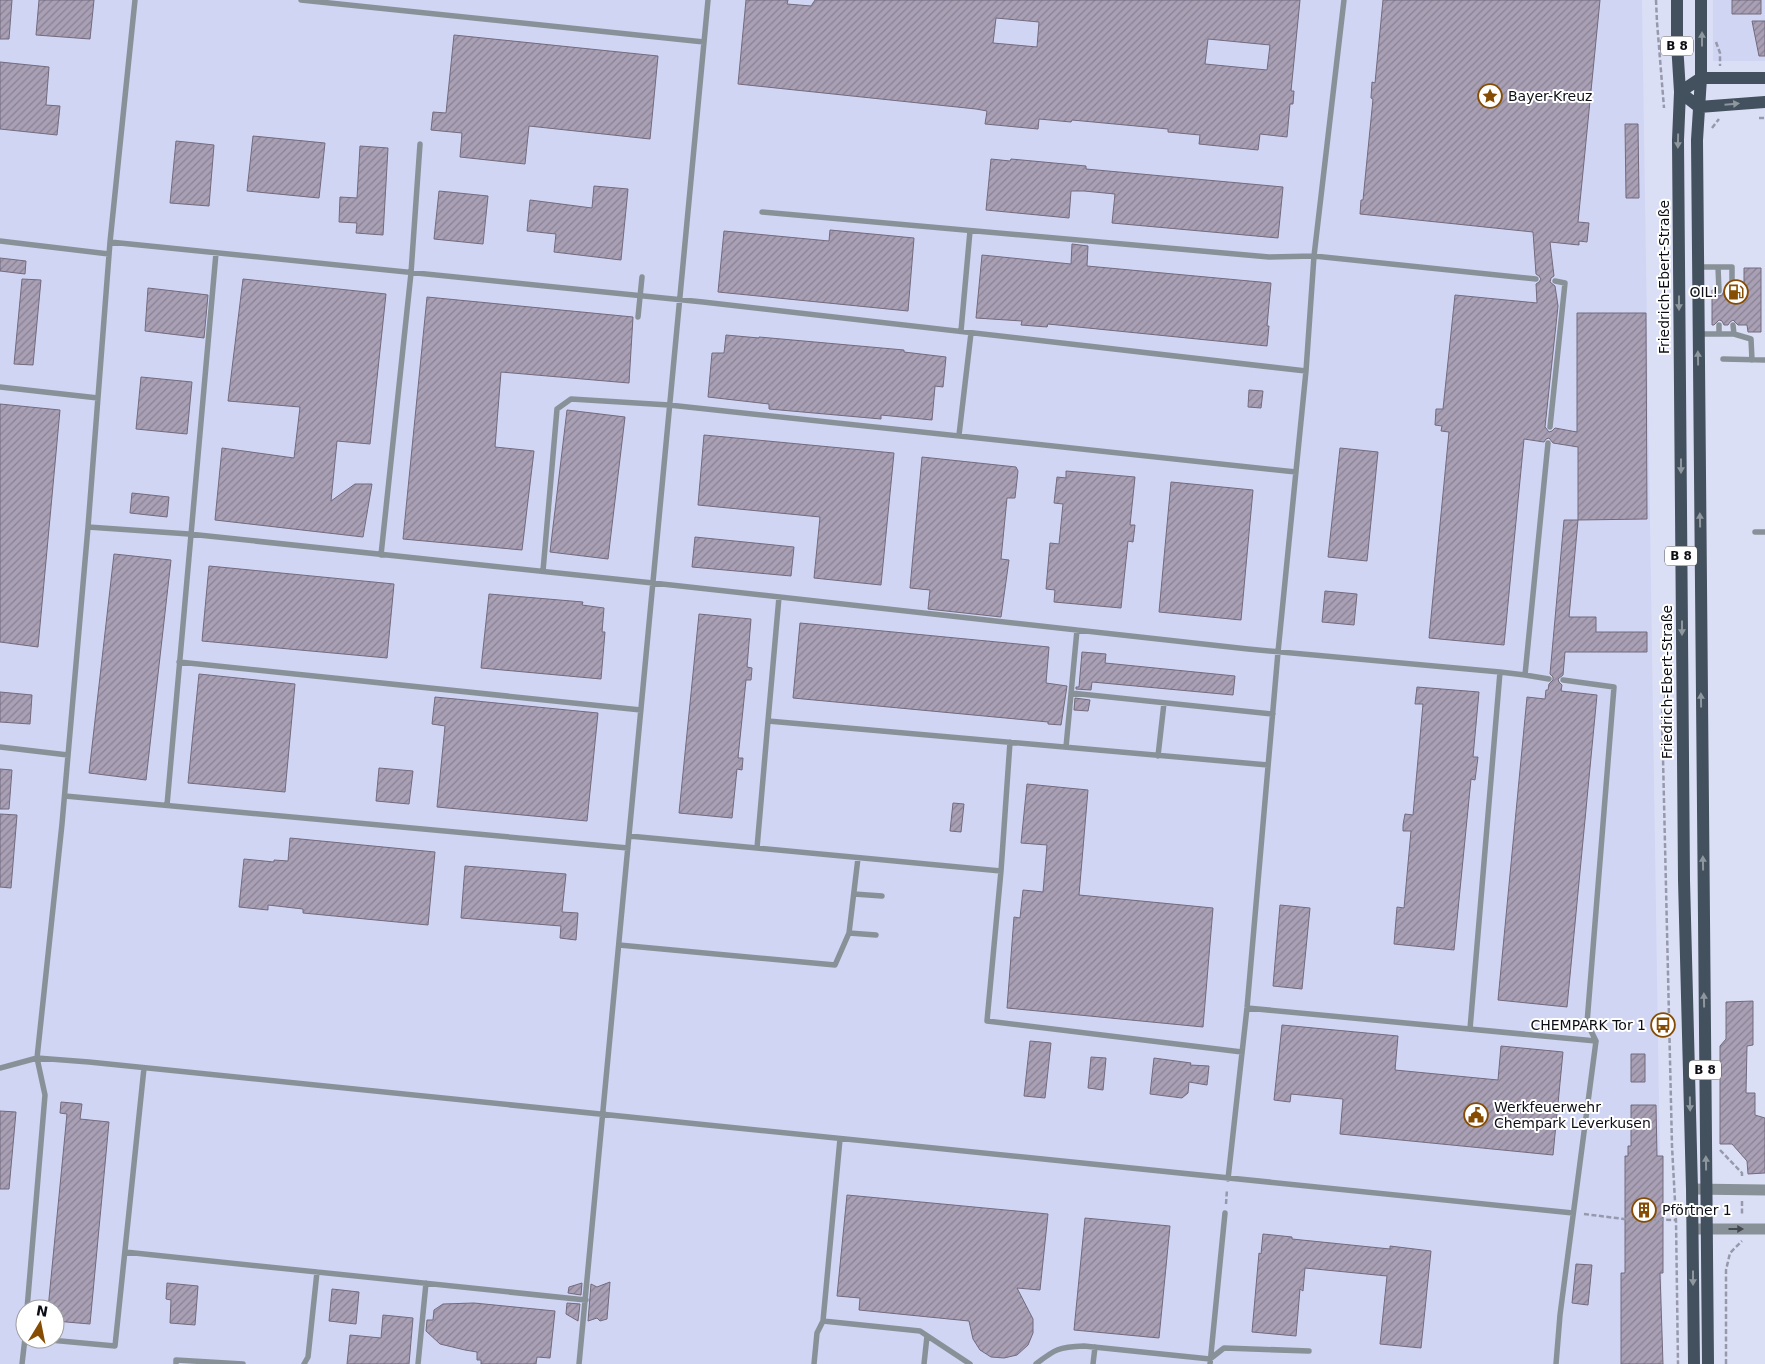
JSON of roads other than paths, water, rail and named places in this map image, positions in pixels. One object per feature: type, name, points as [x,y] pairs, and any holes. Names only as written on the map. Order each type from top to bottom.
[{"type":"main road","name":"Friedrich-Ebert-Straße","points":[[1677,0],[1680,92],[1678,140],[1684,880],[1693,1229],[1694,1364]]},
{"type":"main road","name":"B 8","points":[[1701,0],[1701,78],[1697,140],[1708,1364]]},
{"type":"main road","points":[[1765,78],[1701,78],[1680,92],[1699,107],[1719,112],[1765,102]]},
{"type":"street","points":[[1692,1190],[1765,1190]]},
{"type":"street","points":[[1693,1229],[1765,1229]]},
{"type":"lane","points":[[28,1299],[45,1095],[37,1058],[65,796],[110,242],[135,0]]},
{"type":"lane","points":[[300,0],[704,42]]},
{"type":"lane","points":[[579,1364],[708,0]]},
{"type":"lane","points":[[1228,1179],[1247,1008],[1278,652],[1306,370],[1314,256],[1344,0]]},
{"type":"lane","points":[[381,555],[411,273],[420,144]]},
{"type":"lane","points":[[762,212],[1269,257],[1314,256],[1536,279]]},
{"type":"lane","points":[[961,332],[970,231]]},
{"type":"lane","points":[[0,241],[109,254]]},
{"type":"lane","points":[[110,242],[679,300],[1306,370]]},
{"type":"lane","points":[[166,805],[216,253]]},
{"type":"lane","points":[[1698,267],[1732,267],[1732,291]]},
{"type":"lane","points":[[1718,267],[1719,291]]},
{"type":"lane","points":[[638,317],[642,277]]},
{"type":"lane","points":[[1550,427],[1565,282],[1555,281]]},
{"type":"lane","points":[[1719,325],[1719,334]]},
{"type":"lane","points":[[1733,325],[1734,334]]},
{"type":"lane","points":[[959,435],[971,333]]},
{"type":"lane","points":[[1698,334],[1734,334],[1751,339],[1752,360]]},
{"type":"lane","points":[[1723,360],[1765,360]]},
{"type":"lane","points":[[0,387],[98,398]]},
{"type":"lane","points":[[542,572],[557,410],[571,398],[669,405],[1296,472]]},
{"type":"lane","points":[[1525,676],[1548,443]]},
{"type":"lane","points":[[88,527],[190,534],[1278,652],[1549,678]]},
{"type":"lane","points":[[1755,532],[1765,532]]},
{"type":"lane","points":[[757,848],[779,597]]},
{"type":"lane","points":[[1066,747],[1077,630]]},
{"type":"lane","points":[[179,662],[641,710]]},
{"type":"lane","points":[[1470,1029],[1500,672]]},
{"type":"lane","points":[[1556,1364],[1560,1315],[1596,1041],[1587,1023],[1614,687],[1563,680]]},
{"type":"lane","points":[[1071,694],[1273,714]]},
{"type":"lane","points":[[1158,756],[1164,703]]},
{"type":"lane","points":[[768,721],[1268,765]]},
{"type":"lane","points":[[1010,742],[988,1022],[1242,1052]]},
{"type":"lane","points":[[0,747],[68,755]]},
{"type":"lane","points":[[65,796],[628,848]]},
{"type":"lane","points":[[629,836],[1000,871]]},
{"type":"lane","points":[[619,945],[835,966],[849,933],[858,858]]},
{"type":"lane","points":[[854,894],[882,896]]},
{"type":"lane","points":[[849,933],[876,935]]},
{"type":"lane","points":[[1247,1008],[1596,1041]]},
{"type":"lane","points":[[0,1068],[37,1058],[1573,1213]]},
{"type":"lane","points":[[65,1341],[115,1346],[144,1068]]},
{"type":"lane","points":[[814,1364],[817,1333],[823,1321],[840,1139]]},
{"type":"lane","points":[[1210,1362],[1225,1213]]},
{"type":"lane","points":[[125,1252],[586,1300]]},
{"type":"lane","points":[[308,1364],[317,1272]]},
{"type":"lane","points":[[418,1364],[426,1283]]},
{"type":"lane","points":[[823,1321],[920,1331],[970,1364]]},
{"type":"lane","points":[[924,1364],[927,1336]]},
{"type":"lane","points":[[1036,1364],[1052,1351],[1064,1347],[1095,1347],[1210,1362]]},
{"type":"lane","points":[[1093,1364],[1095,1347]]},
{"type":"lane","points":[[1210,1362],[1224,1348],[1309,1351]]},
{"type":"lane","points":[[22,1364],[24,1349]]},
{"type":"lane","points":[[304,1364],[308,1356]]},
{"type":"lane","points":[[176,1364],[176,1360],[243,1364]]},
{"type":"place","name":"Bayer-Kreuz","points":[[1490,96]]},
{"type":"place","name":"OIL!","points":[[1736,292]]},
{"type":"place","name":"CHEMPARK Tor 1","points":[[1663,1025]]},
{"type":"place","name":"Werkfeuerwehr Chempark Leverkusen","points":[[1476,1115]]},
{"type":"place","name":"Pförtner 1","points":[[1644,1210]]}]
